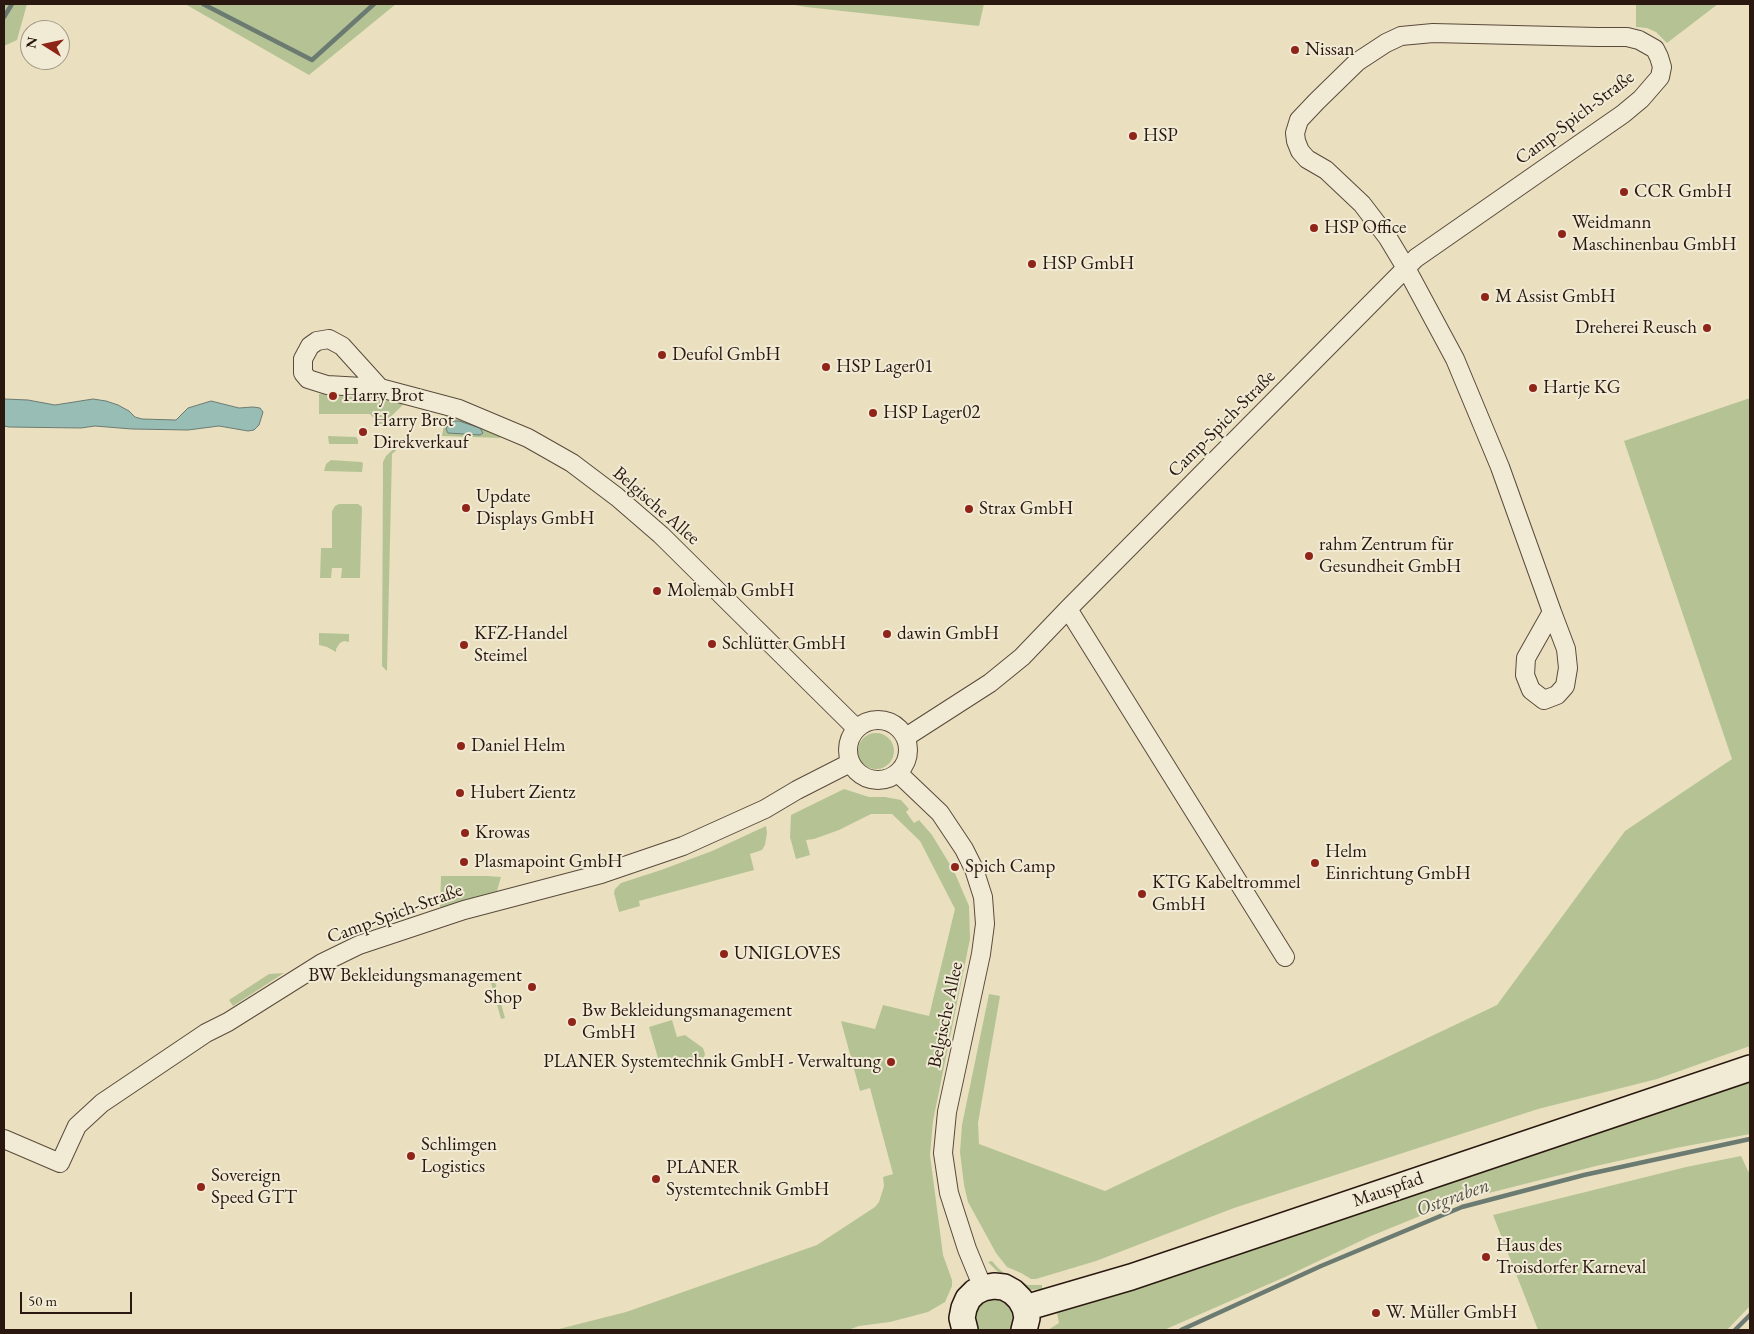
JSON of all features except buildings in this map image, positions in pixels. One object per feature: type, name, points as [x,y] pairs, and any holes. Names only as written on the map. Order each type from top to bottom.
[{"type":"street","name":"Camp-Spich-Straße","points":[[906,737],[990,683],[1022,657],[1406,268],[1429,249],[1592,136],[1641,99],[1660,77],[1662,67],[1655,49],[1639,40],[1627,37],[1597,38],[1424,33],[1401,36],[1357,62],[1299,120],[1295,133],[1296,142],[1300,151],[1308,159],[1326,170],[1362,204],[1388,238],[1406,268],[1455,359],[1500,467],[1552,612]]},
{"type":"street","name":"Belgische Allee","points":[[380,388],[436,402],[488,420],[528,438],[572,463],[617,497],[661,535],[856,728]]},
{"type":"street","points":[[1068,609],[1285,957]]},
{"type":"street","points":[[879,720],[894,724],[906,737],[908,756],[898,773],[890,778],[881,781],[863,777],[855,771],[850,763],[847,754],[851,736],[856,728],[863,724],[879,720]]},
{"type":"street","name":"Camp-Spich-Straße","points":[[4,1139],[60,1163],[77,1126],[102,1102],[206,1033],[228,1022],[322,963],[359,945],[464,910],[601,874],[683,846],[765,809],[850,763]]},
{"type":"street","name":"Belgische Allee","points":[[898,773],[940,813],[968,855],[983,897],[985,924],[981,954],[947,1112],[943,1153],[949,1194],[967,1249],[983,1288]]},
{"type":"street","name":"Mauspfad","points":[[1025,1319],[1131,1277],[1750,1068]]},
{"type":"street","points":[[961,1329],[964,1308],[968,1299],[975,1292],[983,1288],[994,1286],[1008,1289],[1020,1299],[1025,1319]]},
{"type":"green space","points":[[4,4],[27,4],[23,20],[20,20],[17,40],[4,46]]},
{"type":"green space","points":[[185,4],[396,4],[309,75]]},
{"type":"green space","points":[[789,4],[984,4],[979,26]]},
{"type":"green space","points":[[1636,4],[1718,4],[1667,43],[1656,32],[1647,28],[1636,27]]},
{"type":"green space","points":[[319,394],[349,395],[405,403],[380,425],[370,414],[319,414]]},
{"type":"green space","points":[[1750,398],[1750,1046],[1657,1079],[1538,1109],[1234,1208],[1096,1261],[1036,1279],[1031,1279],[1007,1267],[996,1253],[968,1202],[960,1152],[962,1125],[989,994],[1000,996],[978,1123],[979,1144],[1105,1191],[1497,1005],[1625,831],[1732,759],[1624,441]]},
{"type":"green space","points":[[446,414],[501,435],[500,438],[442,436]]},
{"type":"green space","points":[[328,436],[356,437],[358,444],[329,444]]},
{"type":"green space","points":[[405,438],[407,441],[392,454],[387,671],[382,666],[383,462],[386,456]]},
{"type":"green space","points":[[331,460],[361,462],[363,463],[362,472],[324,471],[326,464]]},
{"type":"green space","points":[[339,504],[358,504],[362,507],[360,578],[341,578],[342,568],[332,568],[331,578],[320,578],[321,548],[332,548],[332,511]]},
{"type":"green space","points":[[319,633],[349,634],[349,642],[344,641],[340,643],[336,652],[319,645]]},
{"type":"green space","points":[[876,733],[888,739],[894,751],[888,763],[876,769],[864,763],[858,751],[864,739]]},
{"type":"green space","points":[[844,789],[869,797],[901,800],[909,809],[906,812],[914,823],[919,820],[932,835],[954,871],[969,906],[970,939],[933,1121],[930,1155],[943,1255],[952,1280],[952,1286],[945,1302],[928,1312],[848,1330],[555,1330],[626,1312],[817,1245],[875,1207],[879,1202],[884,1186],[883,1177],[893,1174],[870,1088],[860,1091],[841,1021],[875,1029],[883,1005],[929,1016],[955,909],[920,841],[892,814],[871,814],[839,830],[806,840],[810,855],[796,859],[790,837],[791,815]]},
{"type":"green space","points":[[766,826],[765,845],[762,850],[750,854],[754,870],[639,901],[640,906],[619,912],[614,893],[621,883],[712,851]]},
{"type":"green space","points":[[441,876],[501,877],[497,891],[440,908]]},
{"type":"green space","points":[[492,971],[505,1018],[501,1019],[488,972]]},
{"type":"green space","points":[[284,973],[233,1006],[229,1000],[269,974]]},
{"type":"green space","points":[[672,1020],[677,1037],[685,1035],[703,1048],[704,1057],[672,1066],[661,1062],[658,1058],[649,1027]]},
{"type":"green space","points":[[1750,1076],[1750,1134],[1596,1166],[1457,1201],[1371,1236],[1285,1277],[1164,1330],[1048,1330],[1059,1323],[1057,1313],[1118,1295]]},
{"type":"green space","points":[[1741,1156],[1750,1175],[1750,1306],[1727,1330],[1538,1330],[1493,1215],[1686,1167]]},
{"type":"green space","points":[[992,1261],[1004,1273],[1028,1285],[1042,1285],[1042,1289],[1028,1290],[1002,1276],[988,1262]]},
{"type":"green space","points":[[984,1295],[1014,1302],[1015,1330],[974,1330],[970,1323]]},
{"type":"water","points":[[4,399],[28,400],[55,405],[93,399],[118,405],[135,417],[142,419],[176,420],[188,408],[211,401],[239,408],[260,408],[263,412],[259,425],[254,430],[248,431],[219,426],[188,430],[95,426],[81,428],[9,427],[4,426]]},
{"type":"water","points":[[452,421],[459,421],[480,428],[483,433],[480,435],[448,433],[446,429]]},
{"type":"waterway","points":[[4,17],[12,4]]},
{"type":"waterway","points":[[203,4],[312,60],[374,4]]},
{"type":"waterway","name":"Ostgraben","points":[[1181,1330],[1321,1266],[1462,1207],[1584,1175],[1750,1139]]},
{"type":"waterway","points":[[1735,1330],[1750,1315]]},
{"type":"place","name":"Nissan","points":[[1295,50]]},
{"type":"place","name":"HSP","points":[[1133,136]]},
{"type":"place","name":"CCR GmbH","points":[[1624,192]]},
{"type":"place","name":"HSP Office","points":[[1314,228]]},
{"type":"place","name":"Weidmann Maschinenbau GmbH","points":[[1562,234]]},
{"type":"place","name":"HSP GmbH","points":[[1032,264]]},
{"type":"place","name":"M Assist GmbH","points":[[1485,297]]},
{"type":"place","name":"Dreherei Reusch","points":[[1707,328]]},
{"type":"place","name":"Deufol GmbH","points":[[662,355]]},
{"type":"place","name":"HSP Lager01","points":[[826,367]]},
{"type":"place","name":"Hartje KG","points":[[1533,388]]},
{"type":"place","name":"Harry Brot","points":[[333,396]]},
{"type":"place","name":"HSP Lager02","points":[[873,413]]},
{"type":"place","name":"Harry Brot Direkverkauf","points":[[363,432]]},
{"type":"place","name":"Update Displays GmbH","points":[[466,508]]},
{"type":"place","name":"Strax GmbH","points":[[969,509]]},
{"type":"place","name":"rahm Zentrum für Gesundheit GmbH","points":[[1309,556]]},
{"type":"place","name":"Molemab GmbH","points":[[657,591]]},
{"type":"place","name":"dawin GmbH","points":[[887,634]]},
{"type":"place","name":"Schlütter GmbH","points":[[712,644]]},
{"type":"place","name":"KFZ-Handel Steimel","points":[[464,645]]},
{"type":"place","name":"Daniel Helm","points":[[461,746]]},
{"type":"place","name":"Hubert Zientz","points":[[460,793]]},
{"type":"place","name":"Krowas","points":[[465,833]]},
{"type":"place","name":"Plasmapoint GmbH","points":[[464,862]]},
{"type":"place","name":"Helm Einrichtung GmbH","points":[[1315,863]]},
{"type":"place","name":"Spich Camp","points":[[955,867]]},
{"type":"place","name":"KTG Kabeltrommel GmbH","points":[[1142,894]]},
{"type":"place","name":"UNIGLOVES","points":[[724,954]]},
{"type":"place","name":"BW Bekleidungsmanagement Shop","points":[[532,987]]},
{"type":"place","name":"Bw Bekleidungsmanagement GmbH","points":[[572,1022]]},
{"type":"place","name":"PLANER Systemtechnik GmbH - Verwaltung","points":[[891,1062]]},
{"type":"place","name":"Schlimgen Logistics","points":[[411,1156]]},
{"type":"place","name":"PLANER Systemtechnik GmbH","points":[[656,1179]]},
{"type":"place","name":"Sovereign Speed GTT","points":[[201,1187]]},
{"type":"place","name":"Haus des Troisdorfer Karneval","points":[[1486,1257]]},
{"type":"place","name":"W. Müller GmbH","points":[[1376,1313]]}]
